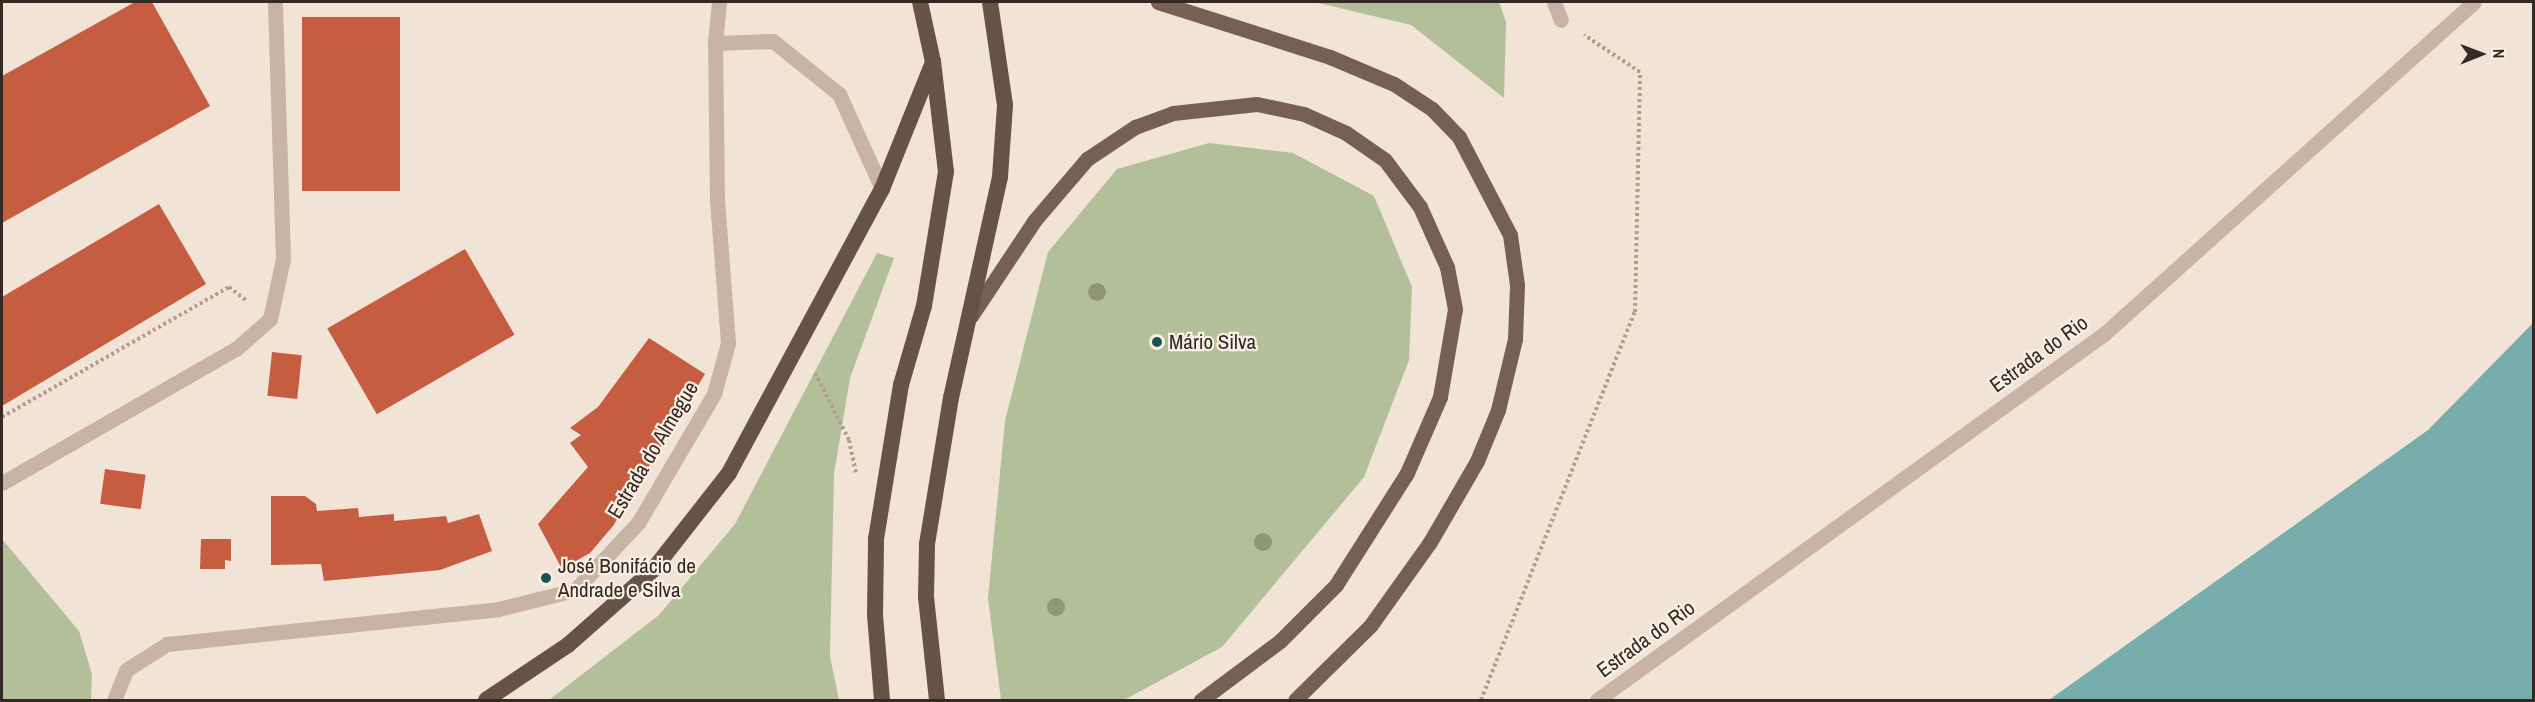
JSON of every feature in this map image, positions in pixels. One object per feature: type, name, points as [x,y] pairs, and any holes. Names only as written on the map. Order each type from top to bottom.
[{"type":"highway","points":[[882,700],[875,615],[876,539],[901,385],[924,306],[946,172],[933,62],[920,2]]},
{"type":"highway","points":[[937,700],[926,597],[927,544],[951,398],[1000,177],[1005,105],[990,2]]},
{"type":"highway","points":[[486,700],[568,645],[653,570],[729,473],[882,189],[933,62]]},
{"type":"main road","points":[[1158,2],[1330,57],[1394,84],[1432,109],[1459,137],[1510,235],[1517,285],[1515,339],[1498,410],[1477,461],[1430,542],[1370,626],[1296,700]]},
{"type":"main road","points":[[969,319],[1034,221],[1087,159],[1135,127],[1173,113],[1257,104],[1304,114],[1346,133],[1385,160],[1420,207],[1447,267],[1455,309],[1440,397],[1407,473],[1336,585],[1280,640],[1201,700]]},
{"type":"street","points":[[2,483],[237,348],[270,319],[283,258],[275,2]]},
{"type":"street","name":"Estrada do Almegue","points":[[114,700],[126,670],[167,644],[498,609],[575,590],[638,523],[714,394],[728,343],[717,200],[715,43],[719,2]]},
{"type":"street","points":[[1554,2],[1561,20]]},
{"type":"street","name":"Estrada do Rio","points":[[1597,700],[2104,334],[2474,2]]},
{"type":"street","points":[[715,43],[773,41],[839,94],[882,189]]},
{"type":"path","points":[[1481,700],[1635,312],[1640,72],[1561,20]]},
{"type":"path","points":[[2,417],[229,287],[270,319]]},
{"type":"path","points":[[815,373],[849,440]]},
{"type":"green space","points":[[1314,2],[1499,2],[1506,22],[1504,98],[1411,25]]},
{"type":"green space","points":[[1209,143],[1293,153],[1374,196],[1412,287],[1409,360],[1364,477],[1222,647],[1124,700],[1001,700],[988,598],[1005,421],[1048,252],[1117,169]]},
{"type":"green space","points":[[877,253],[894,258],[850,378],[834,474],[830,656],[839,700],[549,700],[659,615],[735,524]]},
{"type":"green space","points":[[2,539],[79,631],[92,674],[91,700],[2,700]]},
{"type":"water","points":[[2533,323],[2533,700],[2049,700],[2428,430]]},
{"type":"building","points":[[135,2],[152,2],[210,106],[2,223],[2,76]]},
{"type":"building","points":[[302,17],[400,17],[400,191],[302,191]]},
{"type":"building","points":[[159,204],[206,284],[2,406],[2,297]]},
{"type":"building","points":[[465,249],[514,335],[377,414],[327,328]]},
{"type":"building","points":[[649,338],[705,374],[613,526],[590,553],[562,569],[538,524],[588,467],[570,443],[581,435],[570,428],[598,407]]},
{"type":"building","points":[[272,352],[302,355],[297,399],[267,396]]},
{"type":"building","points":[[105,469],[146,475],[141,509],[100,504]]},
{"type":"building","points":[[271,496],[305,496],[316,504],[317,511],[358,508],[359,517],[394,514],[394,521],[446,516],[448,523],[479,514],[492,551],[440,570],[324,581],[321,564],[271,565]]},
{"type":"building","points":[[201,539],[231,539],[231,561],[225,560],[225,569],[200,569]]},
{"type":"place","name":"Mário Silva","points":[[1157,342]]},
{"type":"place","name":"José Bonifácio de Andrade e Silva","points":[[546,578]]}]
